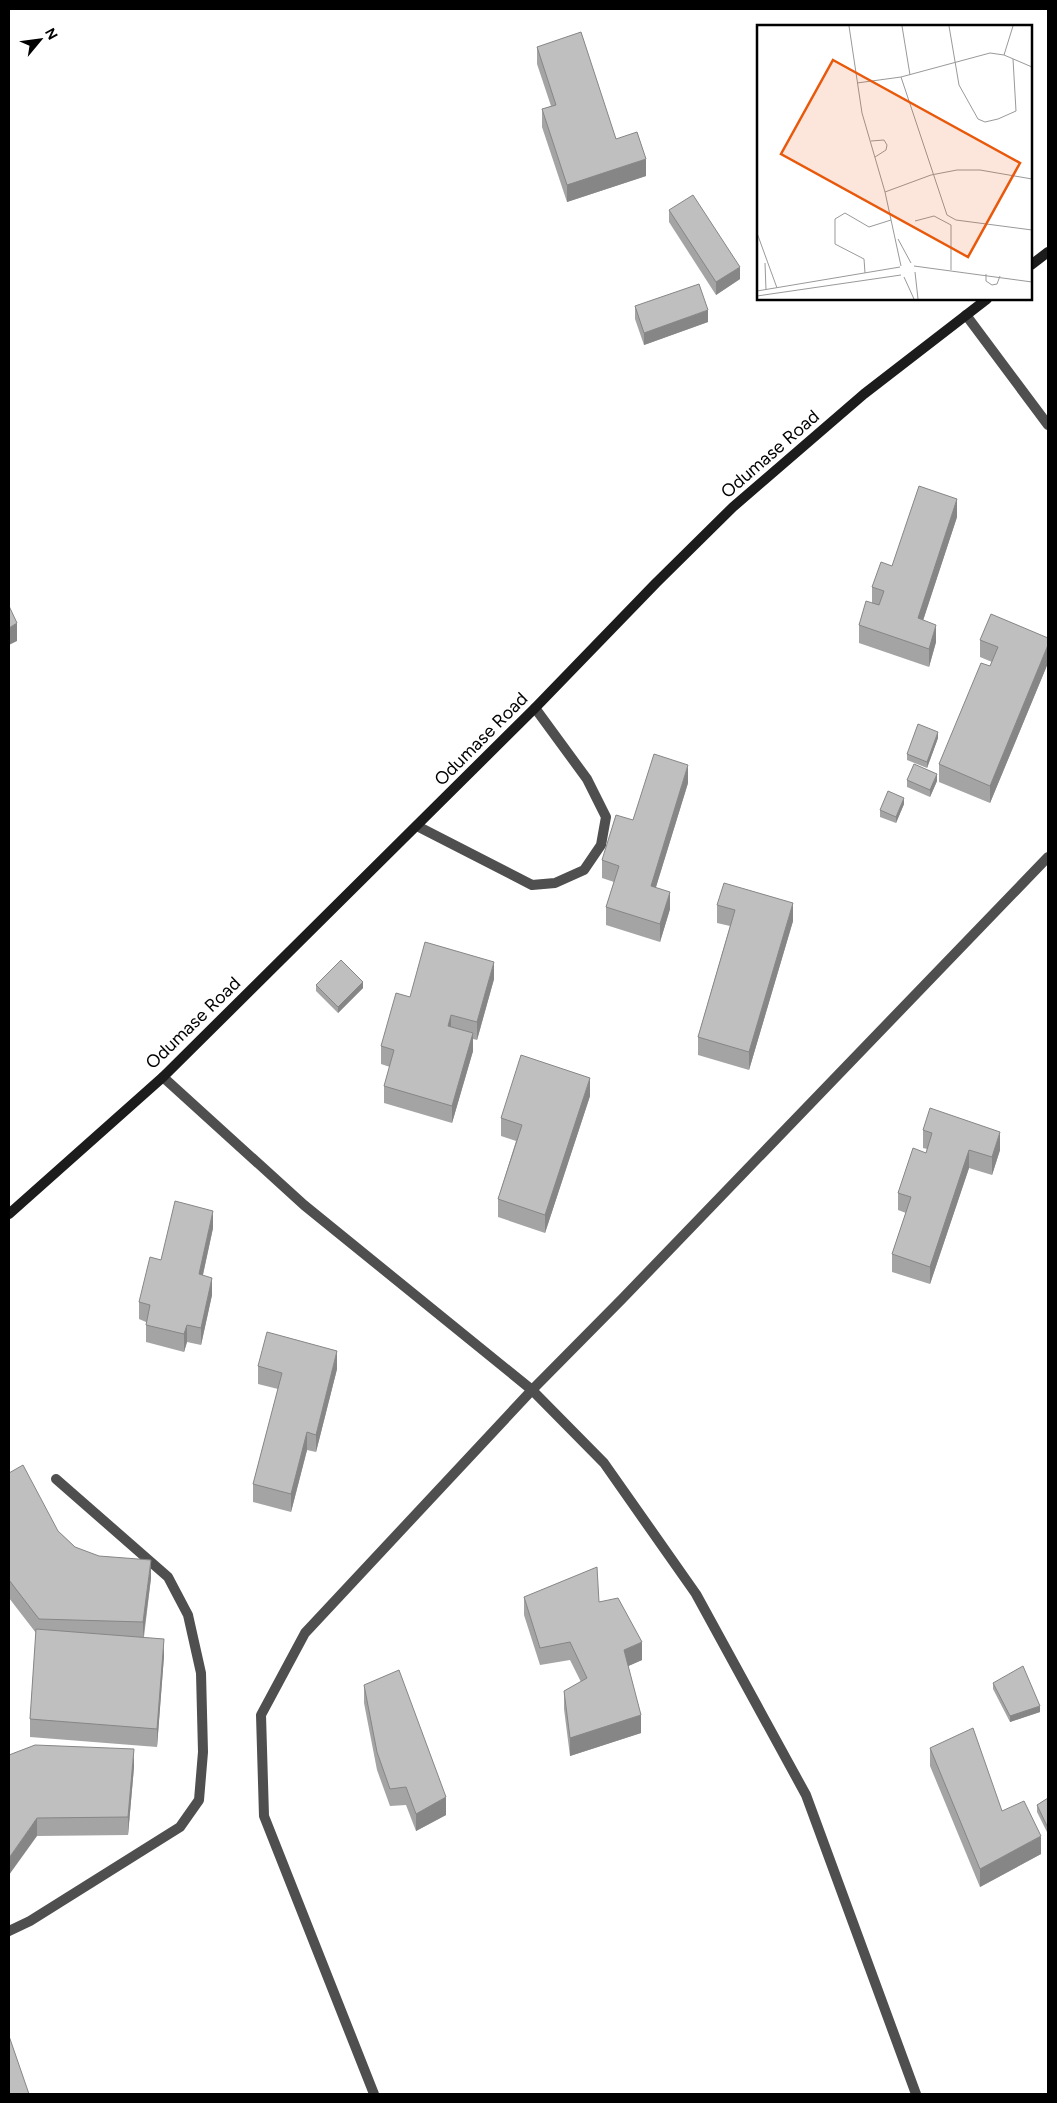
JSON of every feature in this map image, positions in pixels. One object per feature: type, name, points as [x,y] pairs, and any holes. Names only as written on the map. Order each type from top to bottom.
[{"type":"main road","points":[[1032,264],[1048,252]]},
{"type":"main road","name":"Odumase Road","points":[[9,1214],[163,1077],[418,826],[733,507],[864,394],[986,300]]},
{"type":"street","points":[[966,315],[1048,425]]},
{"type":"street","points":[[418,826],[532,885],[555,883],[584,870],[601,845],[606,818],[587,779],[535,708]]},
{"type":"street","points":[[374,2094],[264,1816],[261,1715],[304,1633],[532,1390],[1048,857]]},
{"type":"street","points":[[163,1077],[304,1205],[532,1390],[604,1463],[696,1594],[806,1795],[916,2094]]},
{"type":"street","points":[[9,1931],[30,1921],[180,1827],[199,1800],[204,1752],[201,1672],[188,1615],[168,1577],[56,1479]]},
{"type":"building","points":[[581,32],[616,139],[637,132],[646,159],[567,185],[542,109],[556,105],[537,47]]},
{"type":"building","points":[[693,195],[740,267],[716,282],[669,210]]},
{"type":"building","points":[[699,284],[708,310],[644,333],[635,306]]},
{"type":"building","points":[[919,486],[957,499],[918,618],[936,625],[929,649],[859,625],[866,601],[879,605],[884,591],[872,587],[881,562],[892,566]]},
{"type":"building","points":[[9,606],[17,623],[9,628]]},
{"type":"building","points":[[991,614],[1048,638],[1048,645],[990,786],[939,764],[981,663],[990,666],[998,647],[980,640]]},
{"type":"building","points":[[918,724],[938,732],[927,762],[907,754]]},
{"type":"building","points":[[654,754],[688,765],[651,886],[670,892],[660,924],[606,907],[619,866],[602,860],[616,815],[633,820]]},
{"type":"building","points":[[914,764],[937,774],[930,790],[907,780]]},
{"type":"building","points":[[888,791],[904,798],[896,817],[880,810]]},
{"type":"building","points":[[724,883],[793,903],[749,1052],[698,1037],[735,910],[717,905]]},
{"type":"building","points":[[425,942],[494,962],[477,1022],[451,1015],[448,1026],[473,1033],[452,1106],[384,1086],[394,1050],[381,1046],[396,993],[410,997]]},
{"type":"building","points":[[341,960],[363,982],[338,1007],[316,985]]},
{"type":"building","points":[[521,1055],[590,1078],[545,1215],[498,1199],[522,1125],[501,1118]]},
{"type":"building","points":[[930,1108],[1000,1132],[992,1157],[969,1150],[930,1267],[892,1254],[911,1197],[898,1193],[913,1148],[926,1153],[932,1133],[923,1130]]},
{"type":"building","points":[[175,1201],[213,1211],[199,1274],[212,1278],[201,1328],[187,1325],[184,1334],[146,1325],[150,1305],[139,1302],[150,1257],[161,1260]]},
{"type":"building","points":[[267,1332],[337,1351],[316,1435],[307,1432],[291,1494],[253,1484],[282,1373],[258,1366]]},
{"type":"building","points":[[23,1465],[58,1531],[75,1547],[99,1556],[151,1560],[143,1622],[39,1619],[9,1580],[9,1473]]},
{"type":"building","points":[[597,1567],[599,1602],[618,1598],[642,1642],[624,1650],[641,1715],[570,1738],[564,1691],[587,1678],[570,1642],[540,1648],[524,1597]]},
{"type":"building","points":[[36,1629],[164,1639],[157,1729],[30,1719]]},
{"type":"building","points":[[1023,1666],[1040,1706],[1010,1716],[993,1683]]},
{"type":"building","points":[[399,1670],[446,1797],[416,1814],[406,1787],[390,1789],[377,1752],[364,1685]]},
{"type":"building","points":[[973,1728],[1002,1811],[1024,1801],[1041,1836],[980,1869],[930,1748]]},
{"type":"building","points":[[35,1745],[134,1749],[128,1817],[37,1818],[9,1858],[9,1755]]},
{"type":"building","points":[[1048,1798],[1048,1825],[1047,1826],[1037,1805]]},
{"type":"building","points":[[9,2036],[29,2094],[9,2094]]}]
